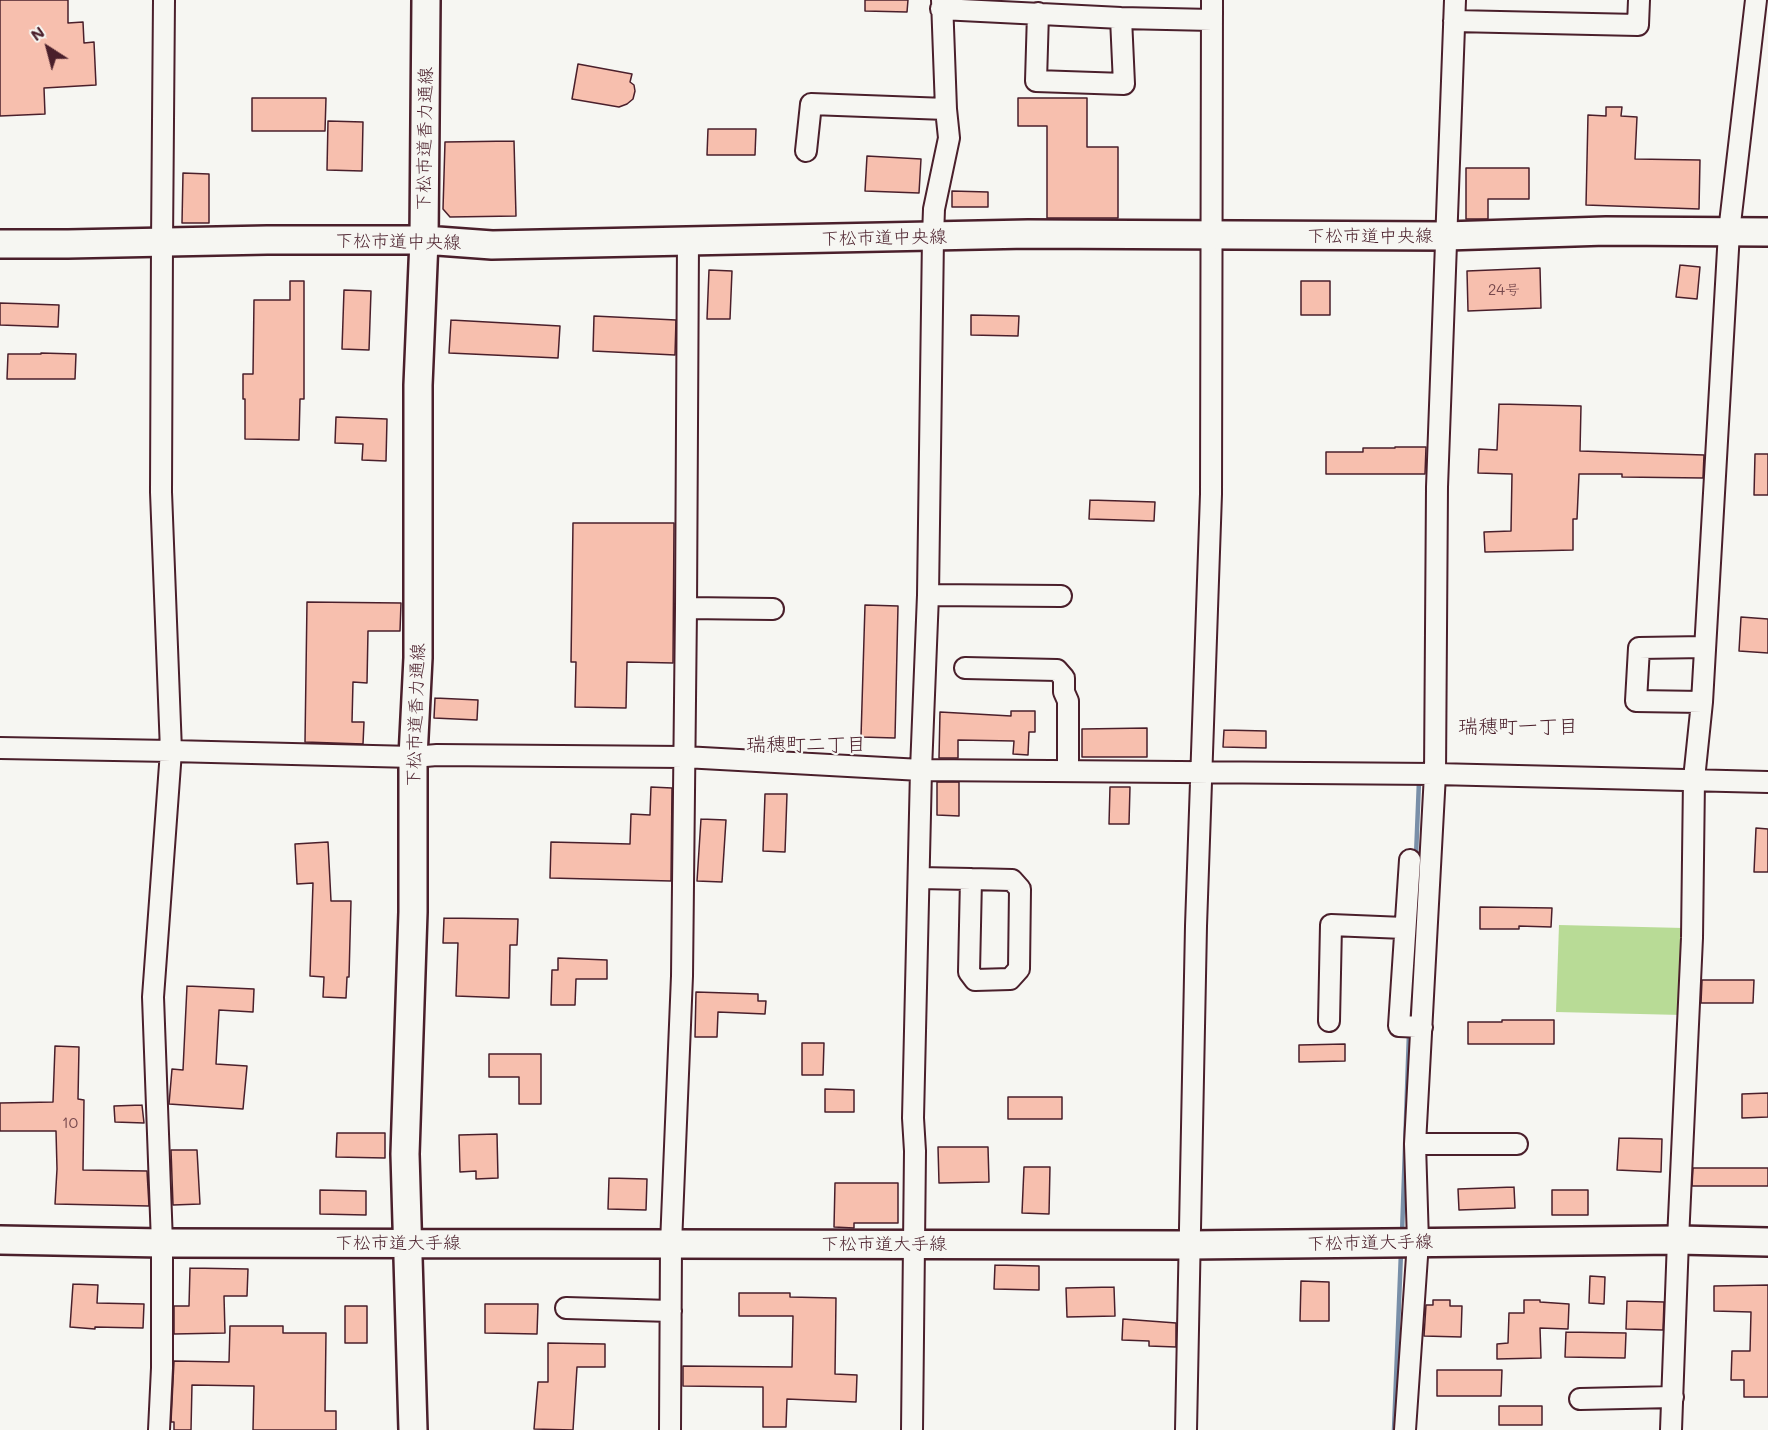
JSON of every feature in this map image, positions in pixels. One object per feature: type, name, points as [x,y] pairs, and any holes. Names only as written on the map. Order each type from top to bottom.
[{"type":"street","points":[[159,1430],[162,1368],[162,1243],[153,997],[171,751],[161,492],[164,0]]},
{"type":"street","name":"下松市道香力通線","points":[[412,1430],[405,1154],[413,912],[413,757],[418,658],[418,396],[424,240],[426,0]]},
{"type":"street","points":[[1186,1430],[1200,772],[1211,494],[1212,0]]},
{"type":"street","points":[[1405,1430],[1418,1242],[1415,1144],[1435,774],[1437,487],[1455,0]]},
{"type":"street","points":[[1454,21],[1638,25],[1639,0]]},
{"type":"street","points":[[1671,1430],[1692,938],[1694,779],[1702,702],[1729,232],[1756,0]]},
{"type":"street","points":[[912,1430],[914,1118],[921,770],[928,595],[933,237],[934,209],[949,138],[941,5],[1121,18],[1212,20]]},
{"type":"street","points":[[1038,13],[1036,81],[1124,84],[1121,18]]},
{"type":"street","points":[[806,151],[811,104],[946,109]]},
{"type":"street","name":"下松市道中央線","points":[[0,244],[424,240],[492,245],[1028,234],[1446,236],[1606,231],[1768,232]]},
{"type":"street","points":[[670,1430],[670,1244],[682,976],[688,241]]},
{"type":"street","points":[[928,595],[1061,596]]},
{"type":"street","points":[[686,608],[773,609]]},
{"type":"street","points":[[1702,702],[1636,701],[1639,648],[1705,647]]},
{"type":"street","points":[[965,668],[1057,670],[1064,678],[1064,692],[1068,701],[1068,771]]},
{"type":"street","points":[[0,748],[413,757],[437,755],[684,758],[921,770],[1435,774],[1768,782]]},
{"type":"street","points":[[1410,860],[1399,1026],[1422,1027]]},
{"type":"street","points":[[919,878],[970,879],[1012,880],[1020,889],[1019,969],[1010,980],[975,981],[969,972],[970,879]]},
{"type":"street","points":[[1329,1021],[1331,925],[1404,928]]},
{"type":"street","points":[[1415,1144],[1517,1144]]},
{"type":"street","name":"下松市道大手線","points":[[0,1240],[162,1243],[1189,1245],[1678,1240],[1768,1242]]},
{"type":"street","points":[[566,1308],[671,1311]]},
{"type":"street","points":[[1580,1399],[1673,1397]]},
{"type":"green space","points":[[1559,925],[1684,928],[1682,1015],[1556,1012]]},
{"type":"building","points":[[0,0],[68,0],[68,23],[83,22],[84,43],[94,42],[96,85],[44,88],[45,114],[0,116]]},
{"type":"building","points":[[865,0],[908,0],[907,12],[865,11]]},
{"type":"building","points":[[578,64],[632,74],[630,82],[634,85],[635,91],[633,99],[619,107],[572,99]]},
{"type":"building","points":[[252,98],[326,98],[325,131],[252,131]]},
{"type":"building","points":[[1018,98],[1087,98],[1087,147],[1118,147],[1118,218],[1047,218],[1047,126],[1018,126]]},
{"type":"building","points":[[1606,107],[1622,107],[1621,116],[1637,117],[1635,159],[1700,160],[1699,209],[1586,205],[1588,115],[1606,116]]},
{"type":"building","points":[[328,121],[363,122],[362,171],[327,170]]},
{"type":"building","points":[[708,129],[756,129],[755,155],[707,155]]},
{"type":"building","points":[[514,141],[516,216],[450,217],[443,209],[445,142]]},
{"type":"building","points":[[867,156],[921,159],[919,193],[865,191]]},
{"type":"building","points":[[1466,168],[1529,168],[1529,199],[1488,199],[1488,219],[1466,219]]},
{"type":"building","points":[[183,173],[209,174],[209,223],[182,223]]},
{"type":"building","points":[[952,191],[988,192],[988,207],[952,207]]},
{"type":"building","points":[[1680,265],[1700,267],[1697,299],[1676,297]]},
{"type":"building","points":[[1540,268],[1541,308],[1468,311],[1467,271]]},
{"type":"building","points":[[709,270],[732,271],[730,319],[707,319]]},
{"type":"building","points":[[290,281],[304,281],[304,399],[300,399],[299,440],[245,439],[243,374],[253,374],[254,300],[290,300]]},
{"type":"building","points":[[1301,281],[1330,281],[1330,315],[1301,315]]},
{"type":"building","points":[[344,290],[371,291],[369,350],[342,349]]},
{"type":"building","points":[[0,303],[59,305],[58,327],[0,325]]},
{"type":"building","points":[[971,315],[1019,316],[1018,336],[971,335]]},
{"type":"building","points":[[594,316],[676,320],[675,355],[593,351]]},
{"type":"building","points":[[451,320],[560,326],[558,358],[449,353]]},
{"type":"building","points":[[8,354],[76,354],[75,379],[7,379]]},
{"type":"building","points":[[1499,404],[1581,406],[1580,451],[1704,455],[1703,478],[1579,474],[1577,519],[1573,519],[1573,550],[1485,552],[1484,532],[1511,531],[1512,474],[1478,473],[1479,449],[1497,450]]},
{"type":"building","points":[[336,417],[387,419],[386,461],[362,460],[363,444],[335,443]]},
{"type":"building","points":[[1426,447],[1425,474],[1326,474],[1326,452],[1363,452],[1363,448]]},
{"type":"building","points":[[1755,454],[1768,454],[1768,495],[1754,495]]},
{"type":"building","points":[[1090,500],[1155,502],[1154,521],[1089,519]]},
{"type":"building","points":[[573,523],[674,523],[673,663],[627,662],[626,708],[575,707],[576,662],[571,662]]},
{"type":"building","points":[[307,602],[401,603],[400,631],[368,631],[367,683],[353,682],[352,722],[364,722],[363,744],[305,742]]},
{"type":"building","points":[[865,605],[898,606],[895,738],[861,737]]},
{"type":"building","points":[[1741,617],[1768,619],[1768,653],[1739,651]]},
{"type":"building","points":[[435,698],[478,700],[477,720],[434,718]]},
{"type":"building","points":[[1011,711],[1035,711],[1035,732],[1029,732],[1028,755],[1013,754],[1014,741],[958,740],[958,758],[939,758],[940,712],[1011,716]]},
{"type":"building","points":[[1147,728],[1147,757],[1082,757],[1082,729]]},
{"type":"building","points":[[1224,730],[1266,731],[1266,748],[1223,747]]},
{"type":"building","points":[[937,782],[959,782],[959,816],[937,815]]},
{"type":"building","points":[[651,787],[672,788],[671,881],[550,878],[551,842],[630,844],[631,814],[650,815]]},
{"type":"building","points":[[1110,787],[1130,787],[1129,824],[1109,824]]},
{"type":"building","points":[[765,794],[787,794],[785,852],[763,851]]},
{"type":"building","points":[[701,819],[726,820],[722,882],[697,881]]},
{"type":"building","points":[[1756,828],[1768,829],[1768,872],[1754,872]]},
{"type":"building","points":[[328,842],[331,901],[351,901],[349,977],[347,977],[346,998],[323,997],[324,977],[310,976],[313,883],[297,884],[295,844]]},
{"type":"building","points":[[1480,907],[1552,908],[1551,927],[1519,926],[1519,929],[1480,929]]},
{"type":"building","points":[[444,918],[518,919],[517,945],[510,945],[509,998],[456,996],[458,943],[443,943]]},
{"type":"building","points":[[558,958],[607,960],[607,979],[576,979],[575,1005],[551,1005],[552,970],[558,970]]},
{"type":"building","points":[[1702,980],[1754,980],[1753,1003],[1701,1003]]},
{"type":"building","points":[[187,986],[254,989],[253,1012],[219,1010],[216,1064],[247,1066],[243,1109],[169,1104],[172,1069],[183,1070]]},
{"type":"building","points":[[696,992],[758,994],[758,1001],[766,1001],[765,1014],[718,1012],[717,1037],[695,1037]]},
{"type":"building","points":[[1502,1020],[1554,1020],[1554,1044],[1468,1044],[1468,1022],[1502,1022]]},
{"type":"building","points":[[802,1043],[824,1043],[823,1075],[802,1075]]},
{"type":"building","points":[[1345,1044],[1345,1061],[1299,1062],[1299,1045]]},
{"type":"building","points":[[55,1046],[79,1047],[78,1099],[84,1100],[83,1170],[147,1171],[149,1206],[55,1204],[56,1131],[0,1131],[0,1103],[53,1102]]},
{"type":"building","points":[[489,1054],[541,1054],[541,1104],[519,1104],[519,1077],[489,1077]]},
{"type":"building","points":[[825,1089],[854,1090],[854,1112],[825,1112]]},
{"type":"building","points":[[1768,1093],[1768,1117],[1742,1118],[1742,1094]]},
{"type":"building","points":[[1008,1097],[1062,1097],[1062,1119],[1008,1119]]},
{"type":"building","points":[[142,1105],[144,1123],[115,1122],[114,1106]]},
{"type":"building","points":[[337,1133],[385,1133],[385,1158],[336,1157]]},
{"type":"building","points":[[497,1134],[498,1178],[476,1179],[476,1171],[460,1172],[459,1135]]},
{"type":"building","points":[[1619,1138],[1662,1139],[1661,1172],[1617,1170]]},
{"type":"building","points":[[938,1147],[988,1147],[989,1182],[939,1183]]},
{"type":"building","points":[[171,1150],[197,1150],[200,1204],[173,1205]]},
{"type":"building","points":[[1024,1167],[1050,1167],[1049,1214],[1022,1213]]},
{"type":"building","points":[[1693,1168],[1768,1168],[1768,1186],[1692,1186]]},
{"type":"building","points":[[609,1178],[647,1179],[646,1210],[608,1209]]},
{"type":"building","points":[[835,1183],[898,1183],[898,1223],[854,1223],[854,1228],[834,1227]]},
{"type":"building","points":[[1514,1187],[1515,1208],[1459,1210],[1458,1189]]},
{"type":"building","points":[[320,1190],[366,1191],[366,1215],[320,1214]]},
{"type":"building","points":[[1552,1190],[1588,1190],[1588,1215],[1552,1215]]},
{"type":"building","points":[[995,1265],[1039,1266],[1039,1290],[994,1289]]},
{"type":"building","points":[[190,1268],[248,1269],[247,1296],[224,1296],[225,1333],[174,1334],[174,1306],[189,1306]]},
{"type":"building","points":[[1590,1276],[1605,1277],[1604,1304],[1589,1303]]},
{"type":"building","points":[[1301,1281],[1329,1282],[1329,1321],[1300,1321]]},
{"type":"building","points":[[73,1284],[98,1285],[97,1303],[144,1304],[143,1328],[70,1327]]},
{"type":"building","points":[[1768,1285],[1768,1397],[1744,1397],[1744,1380],[1731,1380],[1732,1351],[1750,1351],[1751,1312],[1714,1311],[1714,1286]]},
{"type":"building","points":[[1114,1287],[1115,1316],[1067,1317],[1066,1288]]},
{"type":"building","points":[[739,1293],[790,1293],[790,1297],[836,1298],[835,1374],[857,1375],[856,1402],[787,1399],[786,1427],[763,1427],[763,1387],[683,1386],[683,1366],[792,1367],[793,1316],[739,1316]]},
{"type":"building","points":[[1433,1300],[1450,1300],[1450,1306],[1462,1306],[1461,1337],[1424,1336],[1426,1305],[1433,1305]]},
{"type":"building","points":[[1524,1300],[1569,1304],[1568,1329],[1540,1328],[1541,1358],[1497,1359],[1497,1344],[1508,1343],[1509,1313],[1524,1313]]},
{"type":"building","points":[[1627,1301],[1664,1302],[1663,1330],[1626,1329]]},
{"type":"building","points":[[485,1304],[538,1304],[537,1334],[485,1333]]},
{"type":"building","points":[[345,1306],[367,1306],[367,1343],[345,1343]]},
{"type":"building","points":[[1123,1319],[1176,1323],[1176,1347],[1149,1346],[1149,1341],[1122,1340]]},
{"type":"building","points":[[230,1326],[283,1326],[283,1333],[326,1333],[325,1411],[336,1411],[336,1430],[253,1430],[254,1386],[192,1385],[191,1430],[174,1430],[174,1422],[171,1422],[174,1361],[229,1362]]},
{"type":"building","points":[[1566,1332],[1626,1333],[1625,1358],[1565,1357]]},
{"type":"building","points":[[548,1343],[605,1344],[605,1367],[577,1367],[573,1430],[534,1429],[538,1382],[548,1382]]},
{"type":"building","points":[[1437,1370],[1502,1370],[1501,1396],[1437,1396]]},
{"type":"building","points":[[1499,1406],[1542,1406],[1542,1425],[1499,1425]]},
{"type":"waterway","points":[[1416,856],[1419,781]]},
{"type":"waterway","points":[[1410,1021],[1411,997]]},
{"type":"waterway","points":[[1402,1234],[1409,1033]]},
{"type":"waterway","points":[[1394,1430],[1401,1252]]},
{"type":"district","name":"瑞穂町一丁目","points":[[1518,727]]},
{"type":"district","name":"瑞穂町二丁目","points":[[806,745]]}]
